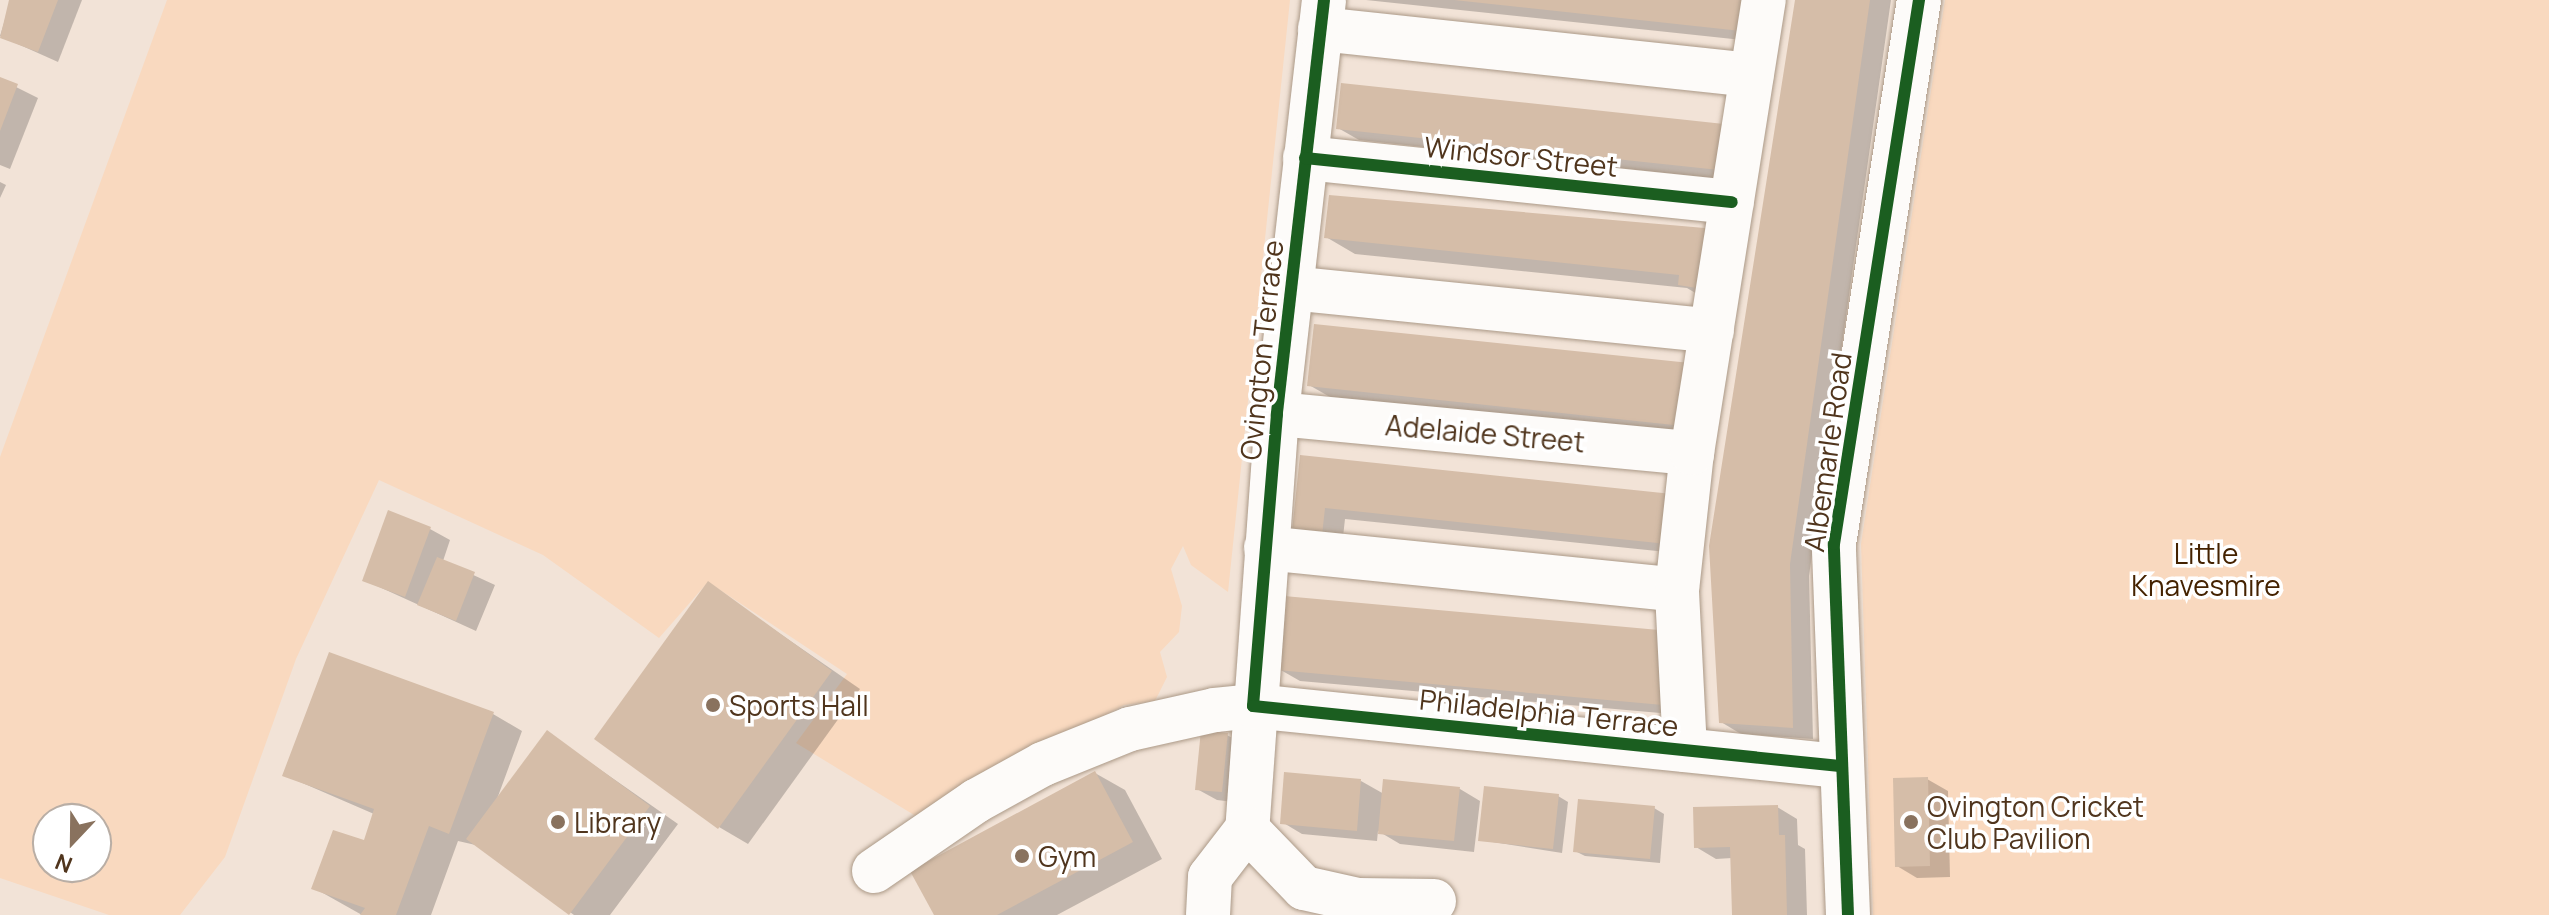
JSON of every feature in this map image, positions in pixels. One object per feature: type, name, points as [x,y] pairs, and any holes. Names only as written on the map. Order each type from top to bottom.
[{"type":"street","points":[[1685,750],[1677,590],[1692,453],[1764,0]]},
{"type":"street","name":"Albemarle Road","points":[[1848,915],[1834,544],[1919,0]]},
{"type":"street","points":[[1322,14],[1752,75]]},
{"type":"street","name":"Ovington Terrace","points":[[1247,829],[1253,706],[1277,414],[1322,14]]},
{"type":"street","name":"Windsor Street","points":[[1305,158],[1732,202]]},
{"type":"street","points":[[1291,288],[1712,331]]},
{"type":"street","name":"Adelaide Street","points":[[1277,414],[1692,453]]},
{"type":"street","points":[[1266,548],[1677,590]]},
{"type":"street","name":"Philadelphia Terrace","points":[[874,871],[976,801],[1043,764],[1130,729],[1253,706],[1840,766]]},
{"type":"street","points":[[1208,915],[1210,877],[1247,829],[1304,888],[1358,908],[1434,901]]},
{"type":"green space","points":[[167,0],[1290,0],[1228,592],[1191,565],[1183,546],[1171,569],[1182,606],[1179,632],[1160,652],[1167,677],[1155,701],[1124,705],[919,818],[796,743],[847,674],[708,582],[659,638],[543,555],[379,480],[296,659],[225,857],[180,915],[109,915],[0,878],[0,457]]},
{"type":"green space","name":"Little Knavesmire","points":[[1945,0],[2549,0],[2549,915],[1873,915],[1861,544]]},
{"type":"building","points":[[9,0],[58,0],[38,52],[0,38]]},
{"type":"building","points":[[1454,0],[1744,0],[1741,31]]},
{"type":"building","points":[[1795,0],[1870,0],[1790,564],[1793,728],[1719,723],[1709,546]]},
{"type":"building","points":[[0,77],[18,84],[0,131]]},
{"type":"building","points":[[1341,83],[1724,124],[1719,170],[1336,129]]},
{"type":"building","points":[[1329,195],[1716,229],[1703,289],[1678,285],[1679,275],[1324,238]]},
{"type":"building","points":[[1314,324],[1690,363],[1683,426],[1307,386]]},
{"type":"building","points":[[1300,455],[1672,494],[1667,544],[1325,508],[1321,544],[1291,541]]},
{"type":"building","points":[[388,510],[431,527],[405,597],[362,581]]},
{"type":"building","points":[[437,557],[475,572],[456,621],[417,605]]},
{"type":"building","name":"Sports Hall","points":[[708,581],[832,671],[718,829],[594,739]]},
{"type":"building","points":[[1284,596],[1670,631],[1663,705],[1277,670]]},
{"type":"building","points":[[329,652],[494,712],[449,834],[429,826],[396,915],[360,915],[365,908],[311,889],[333,830],[364,840],[374,809],[282,776]]},
{"type":"building","name":"Library","points":[[547,730],[650,806],[569,915],[466,839]]},
{"type":"building","points":[[1201,730],[1228,733],[1222,792],[1195,790]]},
{"type":"building","name":"Gym","points":[[1095,771],[1133,842],[997,915],[934,915],[910,871]]},
{"type":"building","points":[[1284,772],[1361,779],[1357,831],[1280,824]]},
{"type":"building","name":"Ovington Cricket Club Pavilion","points":[[1928,777],[1930,866],[1895,867],[1893,778]]},
{"type":"building","points":[[1383,779],[1460,787],[1454,841],[1378,834]]},
{"type":"building","points":[[1484,786],[1559,794],[1553,849],[1478,841]]},
{"type":"building","points":[[1578,799],[1655,806],[1650,859],[1573,852]]},
{"type":"building","points":[[1778,805],[1779,835],[1785,835],[1787,915],[1732,915],[1730,847],[1694,848],[1693,807]]},
{"type":"cycle path","points":[[1324,0],[1277,414],[1253,706],[1840,766]]},
{"type":"cycle path","points":[[1848,915],[1834,544],[1919,0]]},
{"type":"cycle path","points":[[1305,158],[1732,202]]},
{"type":"place","name":"Sports Hall","points":[[713,705]]},
{"type":"place","name":"Library","points":[[558,822]]},
{"type":"place","name":"Ovington Cricket Club Pavilion","points":[[1911,822]]},
{"type":"place","name":"Gym","points":[[1022,856]]}]
